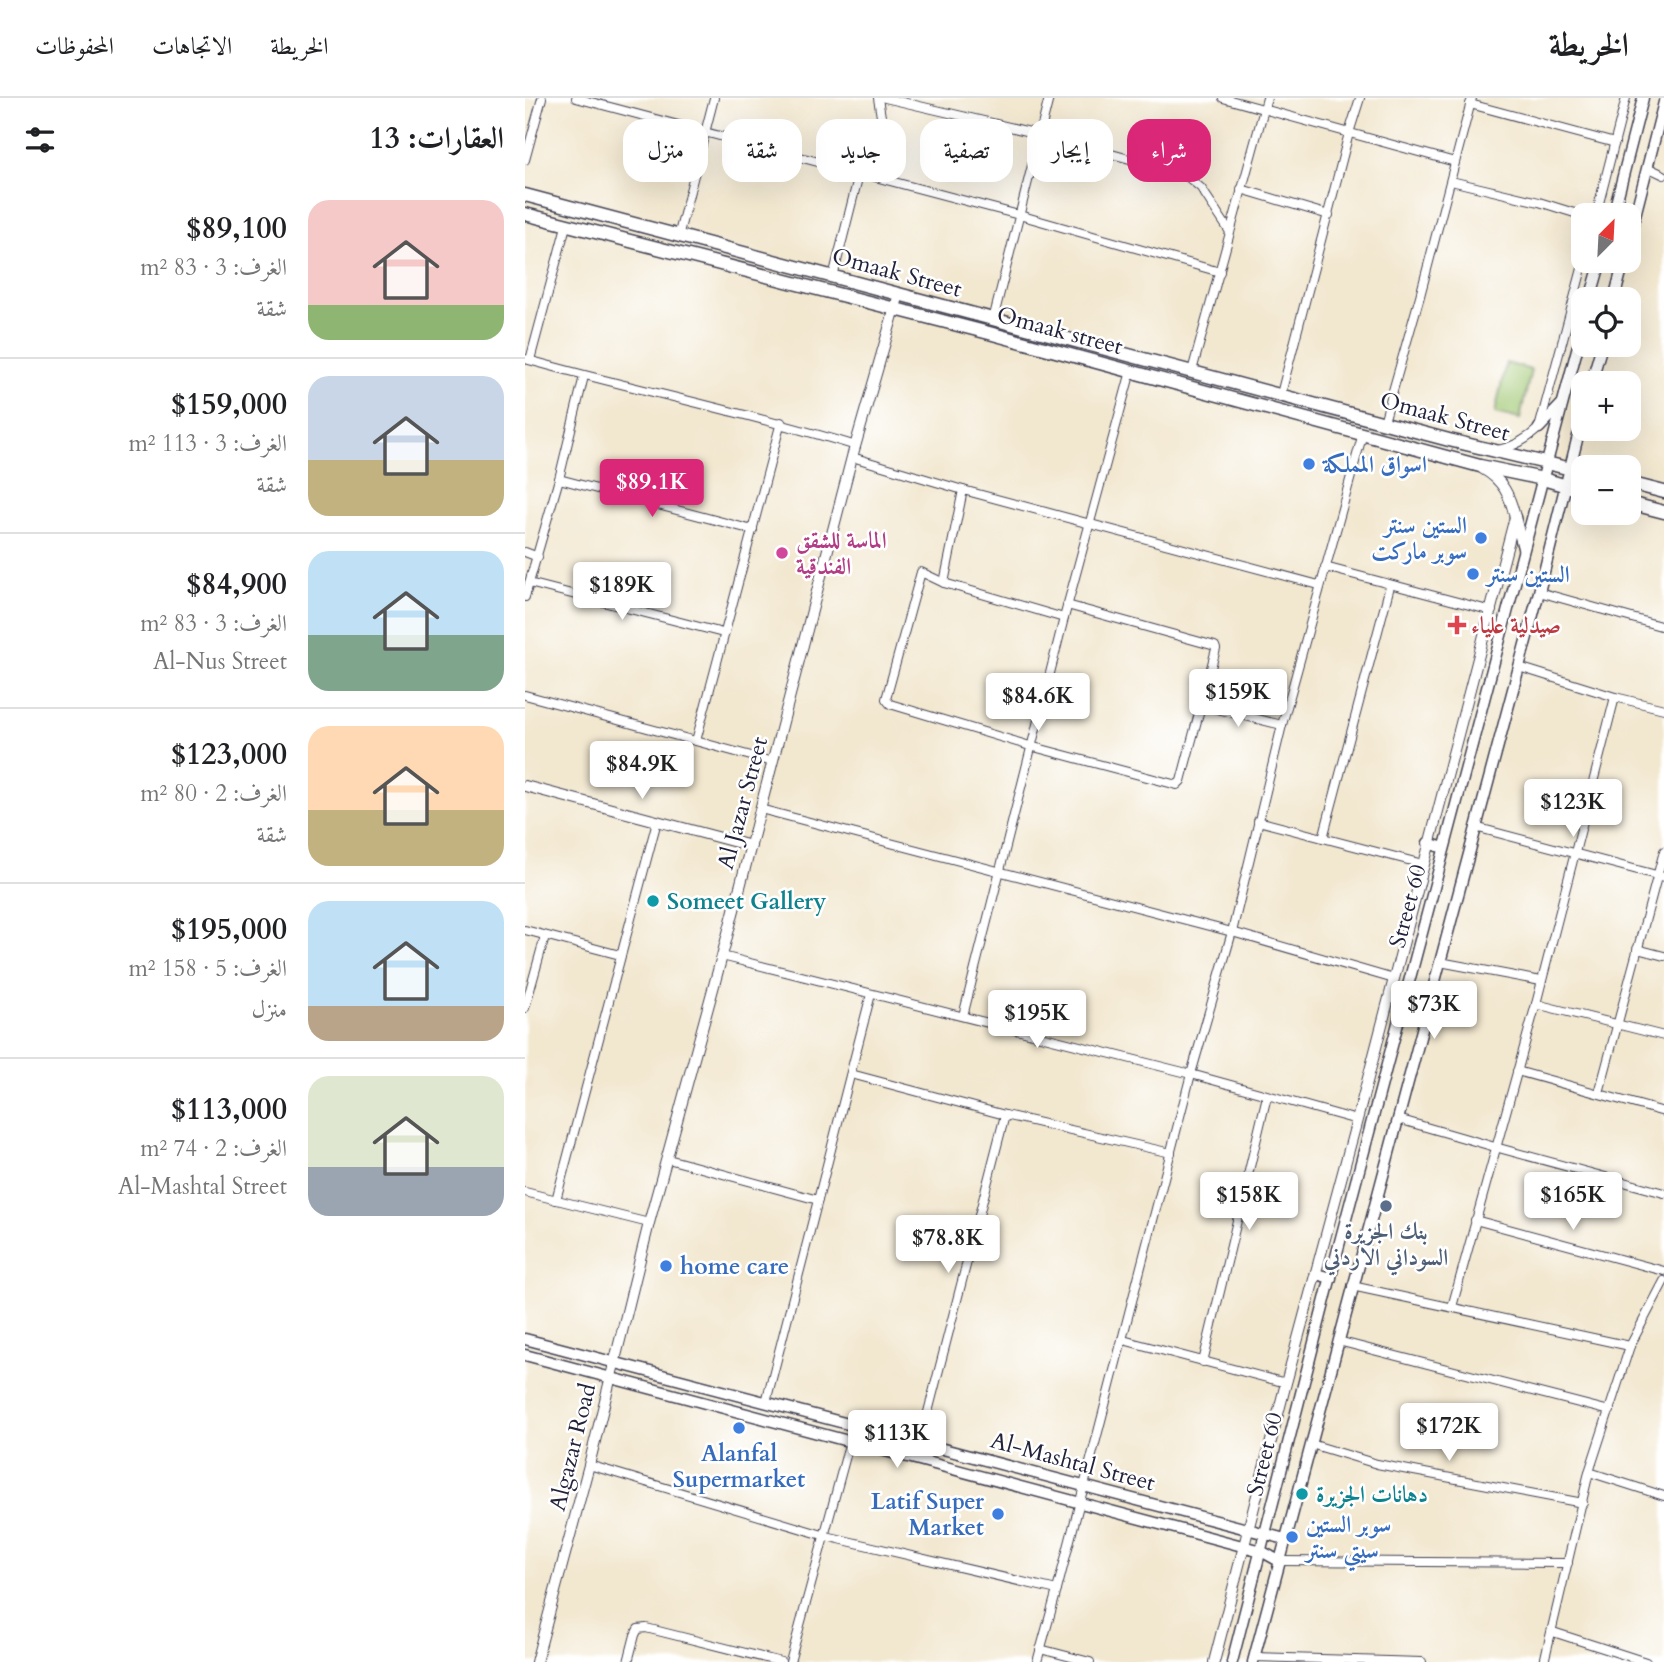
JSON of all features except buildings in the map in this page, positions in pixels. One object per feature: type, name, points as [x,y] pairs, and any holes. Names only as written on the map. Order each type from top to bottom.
[{"type":"main road","points":[[1616,203],[1643,98]]},
{"type":"main road","points":[[1639,203],[1664,102]]},
{"type":"main road","name":"Omaak Street","points":[[525,195],[993,320],[1570,469]]},
{"type":"main road","name":"Omaak street","points":[[525,214],[1131,371],[1480,467],[1571,487]]},
{"type":"main road","name":"Street 60","points":[[1232,1662],[1399,1019],[1575,357]]},
{"type":"main road","points":[[1539,428],[1564,402]]},
{"type":"main road","name":"Street 60","points":[[1253,1659],[1539,592],[1577,441]]},
{"type":"main road","points":[[1641,486],[1664,492]]},
{"type":"main road","points":[[1641,506],[1664,512]]},
{"type":"main road","points":[[1515,517],[1523,553]]},
{"type":"main road","points":[[1428,843],[1444,848]]},
{"type":"main road","points":[[1406,994],[1429,999]]},
{"type":"main road","points":[[1399,1019],[1422,1026]]},
{"type":"main road","points":[[1315,1274],[1331,1278]]},
{"type":"main road","name":"Al-Mashtal Street","points":[[525,1339],[1285,1539]]},
{"type":"main road","name":"Al-Mashtal Street","points":[[525,1355],[1261,1550],[1279,1561]]},
{"type":"street","points":[[525,160],[542,98]]},
{"type":"street","points":[[576,98],[651,119]]},
{"type":"street","points":[[708,122],[714,98]]},
{"type":"street","points":[[879,98],[882,119]]},
{"type":"street","points":[[885,98],[1027,131]]},
{"type":"street","points":[[1043,119],[1049,98]]},
{"type":"street","points":[[1223,98],[1455,162]]},
{"type":"street","points":[[1192,371],[1268,98]]},
{"type":"street","points":[[1281,394],[1360,98]]},
{"type":"street","points":[[1599,203],[1626,98]]},
{"type":"street","points":[[1384,422],[1471,101],[1615,143]]},
{"type":"street","points":[[708,135],[816,163]]},
{"type":"street","points":[[1113,154],[1184,174],[1201,188],[1230,232]]},
{"type":"street","points":[[1649,169],[1664,175]]},
{"type":"street","points":[[1451,181],[1571,212]]},
{"type":"street","points":[[678,237],[692,182]]},
{"type":"street","points":[[833,277],[857,182]]},
{"type":"street","points":[[890,182],[1220,272]]},
{"type":"street","points":[[993,320],[1027,182]]},
{"type":"street","points":[[1241,189],[1329,215]]},
{"type":"street","points":[[566,226],[528,360],[584,376],[781,422],[856,446]]},
{"type":"street","points":[[1493,451],[1514,446],[1539,428],[1581,273]]},
{"type":"street","name":"Al Jazar Street","points":[[613,1362],[852,457],[899,294]]},
{"type":"street","points":[[963,1016],[1030,746],[1131,371]]},
{"type":"street","points":[[525,597],[559,479],[584,376]]},
{"type":"street","points":[[696,741],[781,422]]},
{"type":"street","points":[[1037,1662],[1191,1074],[1232,932],[1282,724],[1363,433]]},
{"type":"street","points":[[852,457],[964,490],[1319,585]]},
{"type":"street","points":[[1214,1662],[1515,517],[1507,492],[1499,480],[1480,467]]},
{"type":"street","points":[[559,479],[753,530]]},
{"type":"street","points":[[944,583],[964,490]]},
{"type":"street","points":[[525,552],[538,556]]},
{"type":"street","points":[[1325,567],[1492,611]]},
{"type":"street","points":[[1064,618],[944,583],[921,572],[886,699],[890,704],[1030,746],[1177,785],[1181,781],[1215,646],[1067,605]]},
{"type":"street","points":[[529,583],[723,634]]},
{"type":"street","points":[[1323,838],[1390,586]]},
{"type":"street","points":[[1539,592],[1664,626]]},
{"type":"street","points":[[1519,667],[1615,697],[1664,709]]},
{"type":"street","points":[[525,695],[773,762]]},
{"type":"street","points":[[1452,1307],[1536,1004],[1615,697]]},
{"type":"street","points":[[1201,705],[1282,724]]},
{"type":"street","points":[[525,786],[751,846]]},
{"type":"street","points":[[761,809],[1232,932],[1394,979]]},
{"type":"street","points":[[556,1200],[657,821]]},
{"type":"street","points":[[1258,821],[1423,864]]},
{"type":"street","points":[[1475,827],[1661,876]]},
{"type":"street","points":[[1599,1093],[1637,949],[1661,876],[1664,851]]},
{"type":"street","points":[[525,930],[620,955]]},
{"type":"street","points":[[525,1008],[545,936]]},
{"type":"street","points":[[1637,949],[1664,956]]},
{"type":"street","points":[[722,956],[1191,1074],[1357,1120]]},
{"type":"street","points":[[1440,962],[1541,981]]},
{"type":"street","points":[[766,1402],[871,994]]},
{"type":"street","points":[[1536,1004],[1664,1036]]},
{"type":"street","points":[[1517,1071],[1664,1112]]},
{"type":"street","points":[[851,1074],[1005,1115],[1171,1153]]},
{"type":"street","points":[[1203,1362],[1267,1096]]},
{"type":"street","points":[[920,1443],[1005,1115]]},
{"type":"street","points":[[1398,1118],[1664,1193]]},
{"type":"street","points":[[668,1159],[818,1200]]},
{"type":"street","points":[[525,1192],[649,1223]]},
{"type":"street","points":[[1475,1220],[1664,1271]]},
{"type":"street","points":[[1544,1662],[1589,1472],[1630,1346],[1664,1281]]},
{"type":"street","points":[[1352,1286],[1630,1346]]},
{"type":"street","points":[[1123,1340],[1286,1382]]},
{"type":"street","points":[[1338,1341],[1610,1410]]},
{"type":"street","name":"Algazar Road","points":[[536,1662],[589,1465],[613,1362]]},
{"type":"street","points":[[790,1662],[850,1441]]},
{"type":"street","points":[[1311,1444],[1377,1464],[1583,1503]]},
{"type":"street","points":[[589,1465],[826,1536],[1057,1590]]},
{"type":"street","points":[[1589,1472],[1664,1496]]},
{"type":"street","points":[[1279,1561],[1568,1563]]},
{"type":"street","points":[[628,1662],[638,1629],[646,1628],[781,1662]]},
{"type":"street","points":[[1553,1632],[1646,1662]]},
{"type":"street","points":[[1040,1649],[1090,1662]]},
{"type":"street","points":[[1253,1659],[1422,1662]]},
{"type":"green space","points":[[1506,363],[1531,370],[1520,419],[1495,413]]},
{"type":"place","name":"اسواق المملكة","points":[[1309,464]]},
{"type":"place","name":"الستين سنتر سوبر ماركت","points":[[1481,538]]},
{"type":"place","name":"الماسة للشقق الفندقية","points":[[782,553]]},
{"type":"place","name":"الستين سنتر","points":[[1473,574]]},
{"type":"place","name":"صيدلية علياء","points":[[1457,625]]},
{"type":"place","name":"Someet Gallery","points":[[653,901]]},
{"type":"place","name":"بنك الجزيرة السوداني الاردني","points":[[1386,1206]]},
{"type":"place","name":"home care","points":[[666,1266]]},
{"type":"place","name":"Alanfal Supermarket","points":[[739,1428]]},
{"type":"place","name":"دهانات الجزيرة","points":[[1302,1494]]},
{"type":"place","name":"Latif Super Market","points":[[998,1514]]},
{"type":"place","name":"سوبر الستين سيتي سنتر","points":[[1292,1537]]}]
